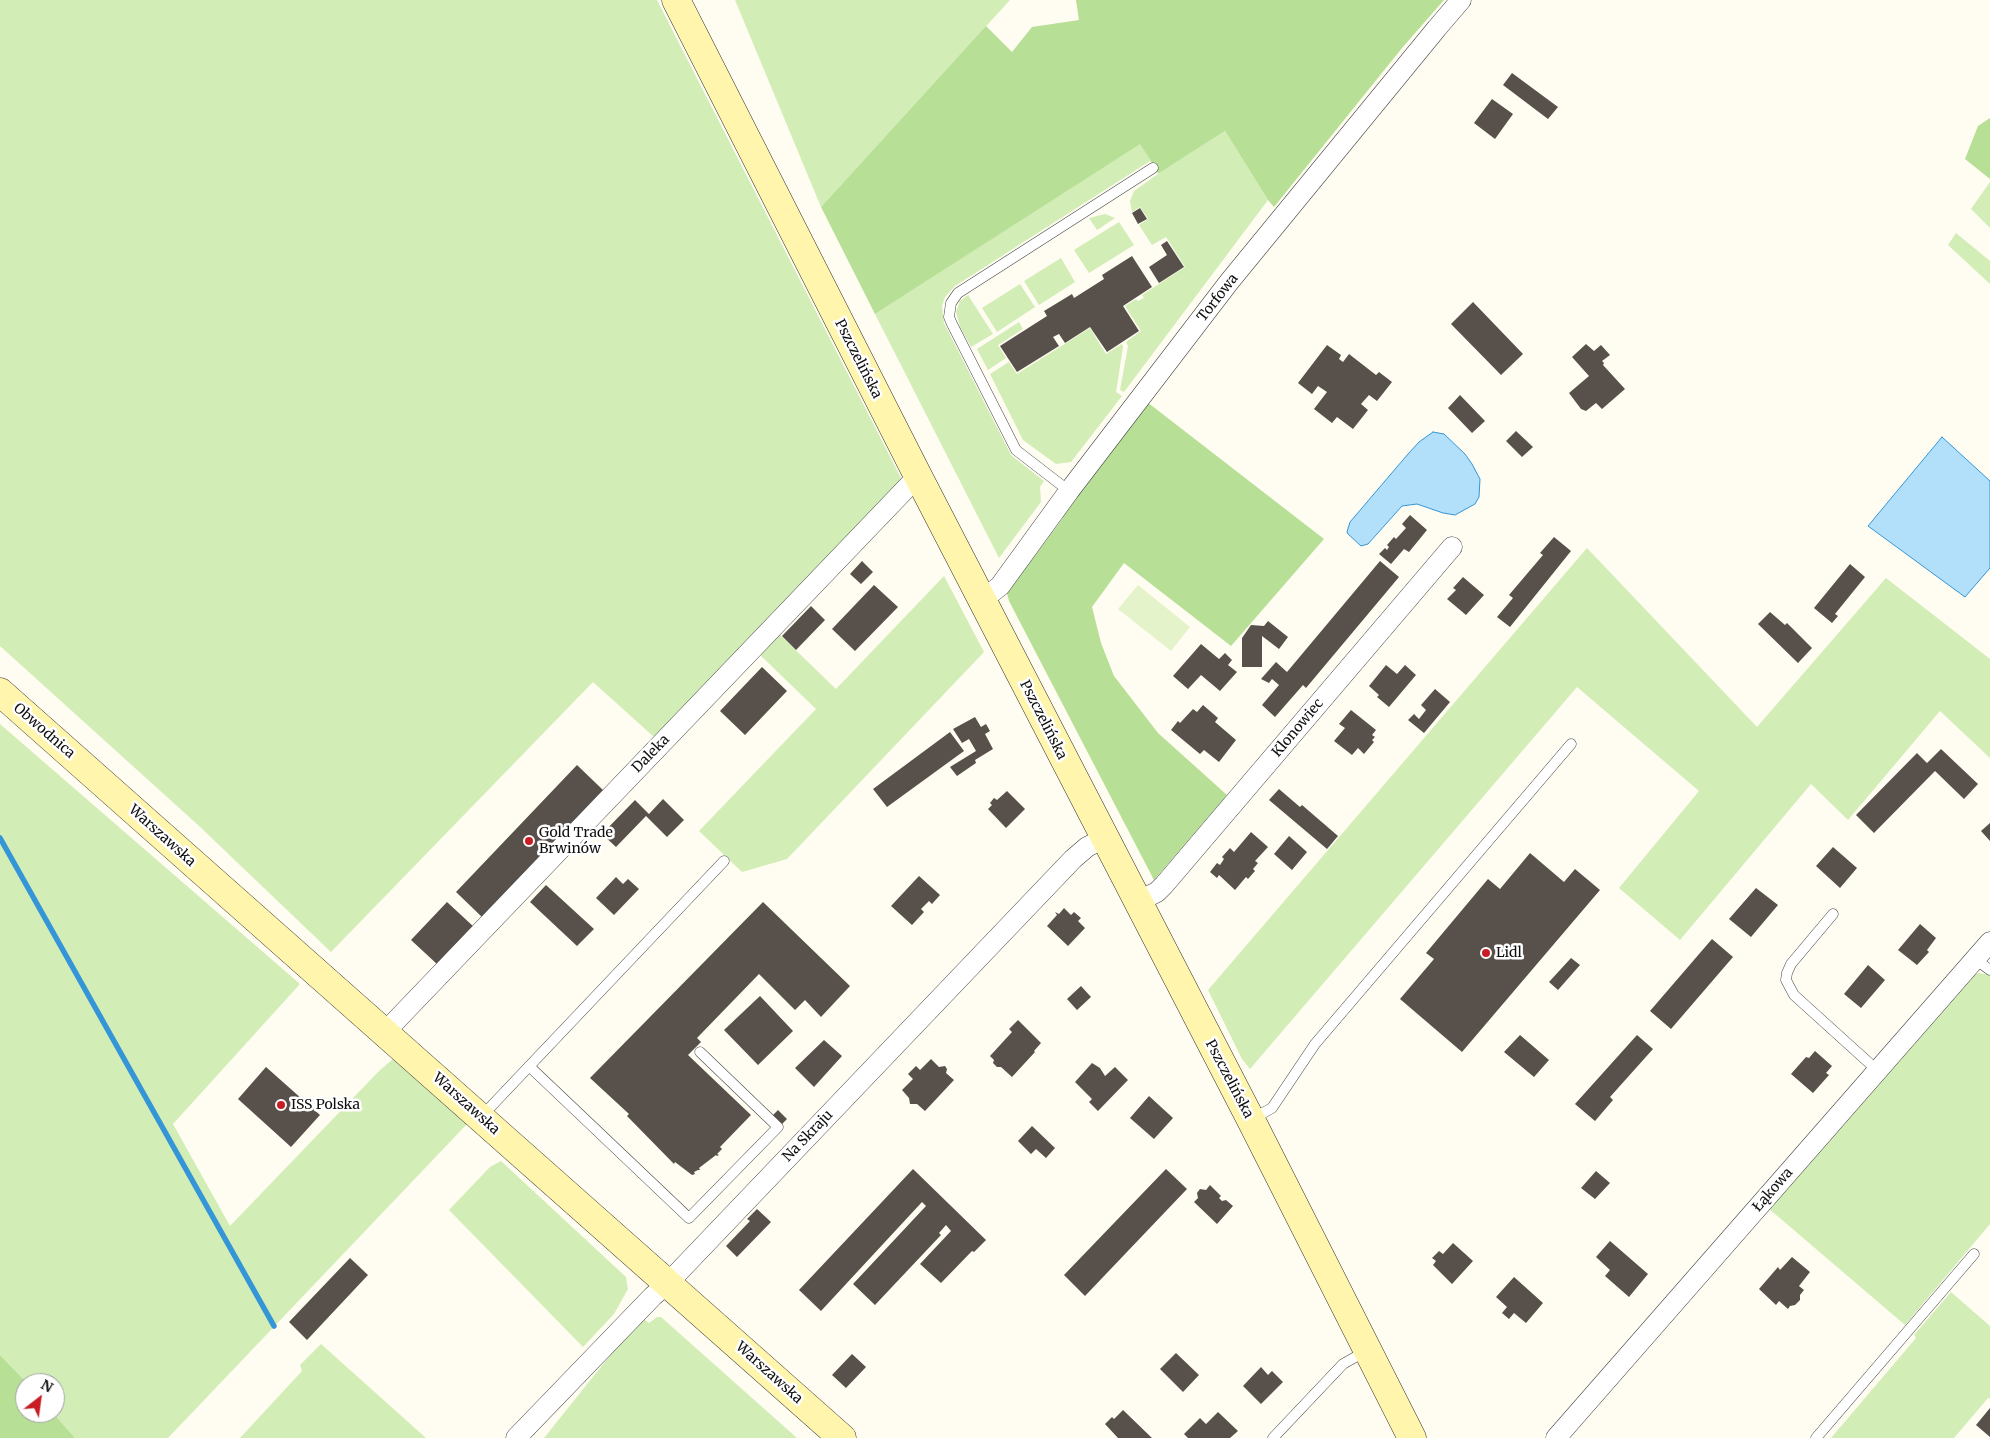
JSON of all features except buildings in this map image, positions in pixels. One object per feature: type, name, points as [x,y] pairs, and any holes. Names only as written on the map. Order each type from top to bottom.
[{"type":"main road","name":"Pszczelińska","points":[[676,0],[918,476],[1251,1120],[1412,1438]]},
{"type":"main road","name":"Obwodnica","points":[[0,692],[89,771]]},
{"type":"main road","name":"Warszawska","points":[[89,771],[842,1438]]},
{"type":"street","name":"Torfowa","points":[[982,600],[1000,586],[1069,491],[1229,282],[1430,35],[1461,0]]},
{"type":"street","name":"Daleka","points":[[385,1032],[918,476]]},
{"type":"street","name":"Klonowiec","points":[[1137,902],[1160,890],[1452,546]]},
{"type":"street","name":"Na Skraju","points":[[516,1438],[653,1296],[668,1283],[1073,859],[1087,847],[1104,838]]},
{"type":"street","name":"Łąkowa","points":[[1556,1438],[1878,1071],[1983,964],[1990,942]]},
{"type":"lane","points":[[1069,491],[1016,450],[952,324],[949,317],[950,303],[958,293],[1153,168]]},
{"type":"lane","points":[[1251,1120],[1272,1108],[1315,1044],[1571,744]]},
{"type":"lane","points":[[481,1118],[724,861]]},
{"type":"lane","points":[[1833,914],[1791,964],[1786,973],[1786,980],[1794,996],[1878,1071]]},
{"type":"lane","points":[[530,1066],[689,1218],[778,1127],[700,1052]]},
{"type":"lane","points":[[1816,1438],[1974,1254]]},
{"type":"lane","points":[[1273,1438],[1343,1364],[1366,1350]]},
{"type":"green space","points":[[0,0],[657,0],[902,480],[654,737],[593,682],[331,952],[198,825],[0,646]]},
{"type":"green space","points":[[735,0],[1010,0],[821,207]]},
{"type":"green space","points":[[1076,0],[1444,0],[1402,48],[1274,207],[1225,131],[1159,173],[1140,144],[875,314],[821,207],[986,26],[1012,52],[1032,27],[1079,20]]},
{"type":"green space","points":[[1990,118],[1990,179],[1965,159],[1978,126]]},
{"type":"green space","points":[[1225,131],[1268,200],[1124,392],[1120,390],[1128,346],[1126,342],[1141,331],[1125,306],[1136,299],[1138,301],[1144,298],[1142,295],[1185,267],[1166,237],[1152,245],[1139,225],[1148,219],[1140,207],[1132,212],[1130,201],[1134,191],[1158,174],[1150,161],[955,286],[945,297],[942,306],[944,323],[1011,455],[1044,481],[1040,487],[1041,502],[999,558],[875,314],[1140,143],[1160,172]]},
{"type":"green space","points":[[1990,182],[1990,228],[1971,209]]},
{"type":"green space","points":[[1105,214],[1115,218],[1097,230],[1089,218]]},
{"type":"green space","points":[[1119,222],[1134,245],[1089,273],[1074,250]]},
{"type":"green space","points":[[1956,233],[1990,261],[1990,284],[1948,245]]},
{"type":"green space","points":[[1061,258],[1075,282],[1039,305],[1024,281]]},
{"type":"green space","points":[[1020,284],[1035,307],[997,332],[982,308]]},
{"type":"green space","points":[[968,295],[993,334],[971,347],[960,327],[956,312],[960,301]]},
{"type":"green space","points":[[1019,322],[1023,329],[998,345],[1006,358],[988,370],[977,349]]},
{"type":"green space","points":[[1090,328],[1106,354],[1122,344],[1116,392],[1122,396],[1071,462],[1056,464],[1023,440],[990,374],[1009,362],[1017,374]]},
{"type":"green space","points":[[1147,402],[1324,539],[1231,646],[1124,563],[1092,607],[1101,643],[1114,676],[1158,733],[1227,795],[1154,880],[1009,601],[1007,593],[1063,518],[1061,515]]},
{"type":"green space","points":[[1587,548],[1757,727],[1886,578],[1990,659],[1990,758],[1940,711],[1848,820],[1811,784],[1680,940],[1619,888],[1699,791],[1577,687],[1250,1069],[1242,1059],[1208,990]]},
{"type":"green space","points":[[944,576],[984,652],[787,859],[742,872],[699,831],[816,709],[758,653],[778,633],[836,689]]},
{"type":"green space","points":[[1138,585],[1190,627],[1171,651],[1118,609]]},
{"type":"green space","points":[[0,724],[300,984],[173,1124],[230,1226],[379,1071],[393,1059],[467,1124],[168,1438],[75,1438],[62,1423],[65,1423],[65,1373],[17,1373],[0,1355]]},
{"type":"green space","points":[[1979,973],[1990,975],[1990,1224],[1905,1325],[1768,1208],[1971,976]]},
{"type":"green space","points":[[501,1161],[626,1277],[628,1289],[614,1314],[583,1347],[449,1210],[490,1167]]},
{"type":"green space","points":[[1951,1292],[1990,1326],[1990,1399],[1988,1398],[1954,1438],[1831,1438],[1916,1338],[1914,1335]]},
{"type":"green space","points":[[657,1317],[661,1317],[797,1438],[544,1438],[628,1333],[644,1319],[649,1323]]},
{"type":"green space","points":[[321,1344],[426,1438],[240,1438],[302,1371],[300,1365]]},
{"type":"green space","points":[[0,1355],[17,1373],[15,1373],[15,1423],[62,1423],[75,1438],[0,1438]]},
{"type":"water","points":[[1433,432],[1444,434],[1465,454],[1472,464],[1480,479],[1479,497],[1475,504],[1455,515],[1417,504],[1402,506],[1368,544],[1361,546],[1347,532],[1350,522],[1419,442]]},
{"type":"water","points":[[1942,437],[1990,481],[1990,568],[1965,597],[1868,526]]},
{"type":"waterway","points":[[0,838],[274,1326]]},
{"type":"place","name":"Gold Trade Brwinów","points":[[529,841]]},
{"type":"place","name":"Lidl","points":[[1486,953]]},
{"type":"place","name":"ISS Polska","points":[[281,1105]]}]
